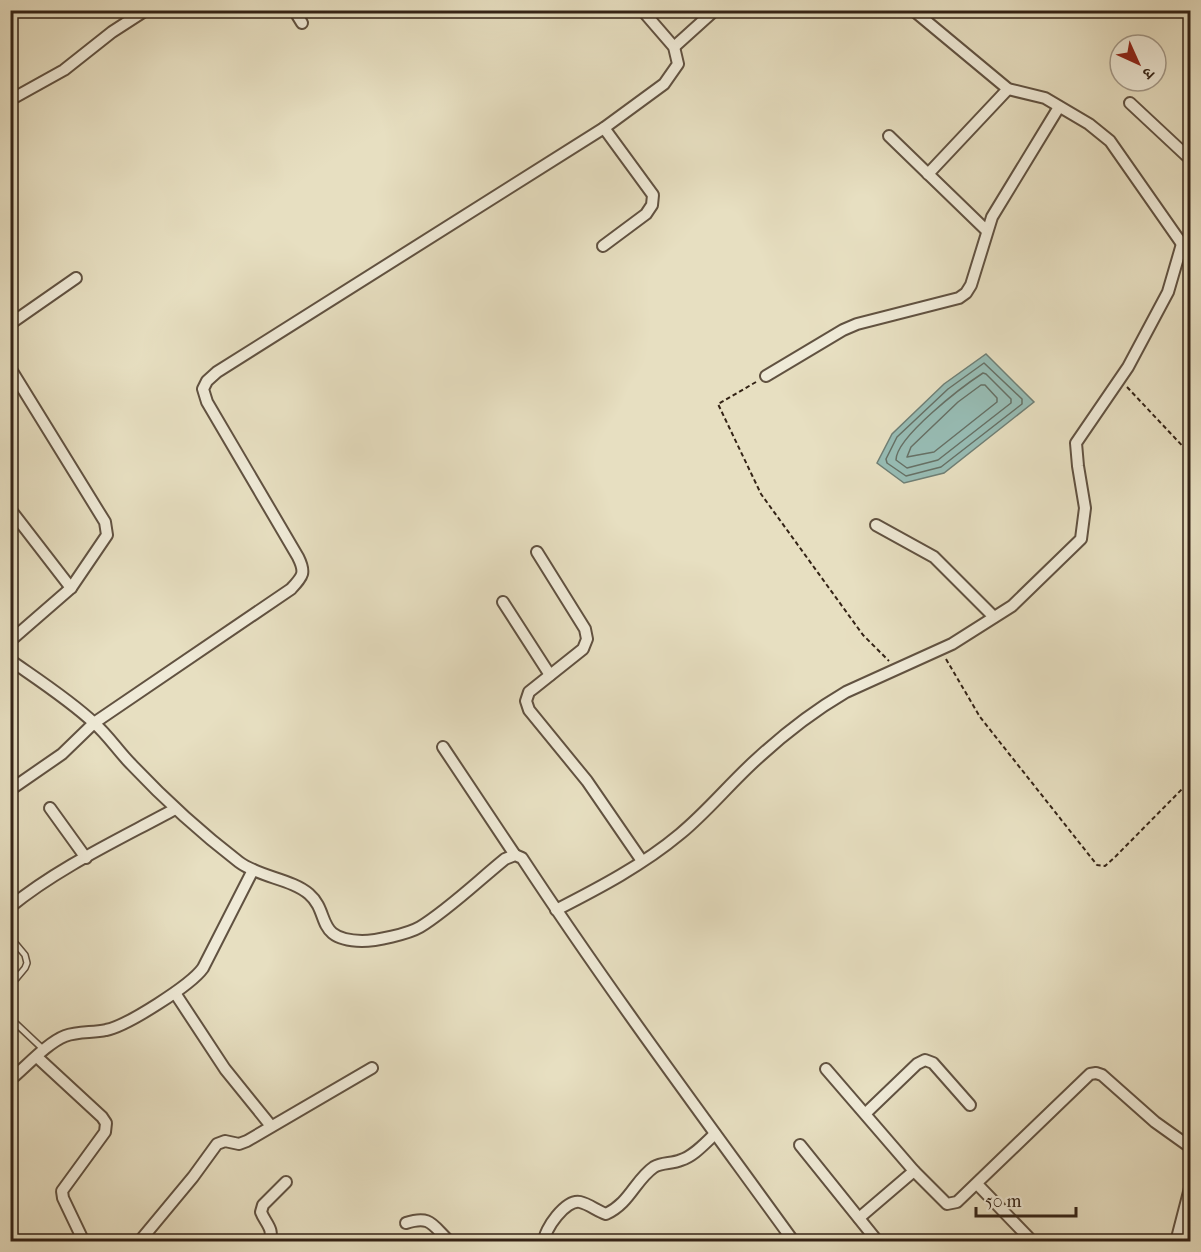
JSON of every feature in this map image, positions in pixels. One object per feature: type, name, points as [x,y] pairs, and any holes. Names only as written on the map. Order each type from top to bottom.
[{"type":"street","points":[[10,100],[64,70],[112,32],[146,10]]},
{"type":"street","points":[[294,10],[302,23]]},
{"type":"street","points":[[10,790],[62,754],[94,723],[291,589],[301,578],[303,567],[298,557],[207,402],[203,389],[207,381],[217,372],[604,128],[664,84],[678,64],[674,47],[642,10]]},
{"type":"street","points":[[674,47],[715,10]]},
{"type":"street","points":[[556,910],[608,883],[682,832],[759,757],[832,700],[940,649],[1012,606],[1081,539],[1085,508],[1076,443],[1128,366],[1168,292],[1186,241],[1110,141],[1089,124],[1045,98],[1008,89],[915,11]]},
{"type":"street","points":[[928,174],[1008,89]]},
{"type":"street","points":[[1130,103],[1191,159]]},
{"type":"street","points":[[766,375],[857,324],[959,298],[966,293],[992,217],[1059,107]]},
{"type":"street","points":[[603,246],[646,214],[652,205],[653,195],[604,128]]},
{"type":"street","points":[[889,136],[986,230]]},
{"type":"street","points":[[10,324],[76,278]]},
{"type":"street","points":[[10,368],[105,522],[107,535],[71,588],[10,641]]},
{"type":"street","points":[[10,509],[71,588]]},
{"type":"street","points":[[876,525],[934,557],[994,617]]},
{"type":"street","points":[[537,552],[585,629],[587,639],[583,649],[530,692],[526,701],[529,710],[587,781],[642,861]]},
{"type":"street","points":[[503,602],[550,675]]},
{"type":"street","points":[[10,660],[94,723],[175,809],[240,862],[253,870],[310,894],[324,923],[336,935],[366,940],[417,928],[505,858],[515,855]]},
{"type":"street","points":[[443,747],[515,855],[522,858],[556,910],[794,1242]]},
{"type":"street","points":[[50,808],[86,858]]},
{"type":"street","points":[[10,908],[23,897],[86,858],[175,809]]},
{"type":"street","points":[[10,1080],[65,1036],[116,1028],[196,978],[253,870]]},
{"type":"street","points":[[175,993],[225,1069],[271,1126]]},
{"type":"street","points":[[41,1054],[106,1123],[105,1132],[62,1191],[84,1242]]},
{"type":"street","points":[[866,1113],[917,1064],[925,1060],[933,1063],[970,1105]]},
{"type":"street","points":[[140,1242],[217,1144],[225,1141],[239,1144],[247,1142],[372,1068]]},
{"type":"street","points":[[826,1069],[914,1171],[947,1204],[957,1202],[1084,1079],[1096,1072],[1165,1130],[1191,1147]]},
{"type":"street","points":[[544,1242],[548,1227],[566,1206],[573,1202],[580,1202],[606,1214],[624,1201],[655,1167],[688,1157],[715,1134]]},
{"type":"street","points":[[800,1145],[876,1241]]},
{"type":"street","points":[[859,1218],[914,1171]]},
{"type":"street","points":[[269,1242],[272,1235],[271,1228],[261,1212],[262,1205],[286,1182]]},
{"type":"street","points":[[977,1184],[1033,1242]]},
{"type":"street","points":[[1176,1242],[1191,1188]]},
{"type":"street","points":[[406,1223],[420,1219],[427,1220],[450,1242]]},
{"type":"lane","points":[[10,937],[25,955],[27,963],[10,986]]},
{"type":"lane","points":[[10,1018],[41,1054]]},
{"type":"path","points":[[766,375],[718,404],[761,494],[863,635],[897,669]]},
{"type":"path","points":[[1119,378],[1191,454]]},
{"type":"path","points":[[940,649],[980,717],[1097,865],[1105,866],[1191,781]]},
{"type":"water","points":[[986,354],[1034,402],[944,473],[904,483],[877,463],[892,434],[944,384]]}]
